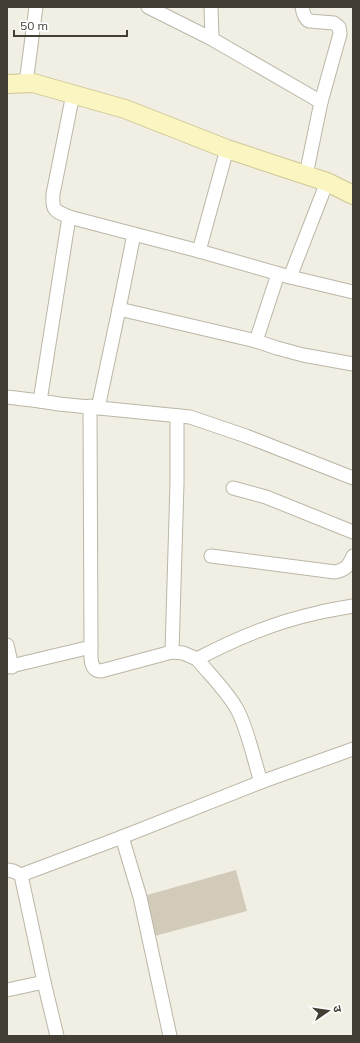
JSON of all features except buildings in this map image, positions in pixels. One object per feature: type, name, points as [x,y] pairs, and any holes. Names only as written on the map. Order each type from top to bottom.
[{"type":"main road","points":[[7,84],[33,83],[125,109],[226,149],[327,182],[353,195]]},
{"type":"street","points":[[26,83],[36,7]]},
{"type":"street","points":[[148,7],[212,39],[321,102]]},
{"type":"street","points":[[211,7],[212,39]]},
{"type":"street","points":[[302,7],[306,20],[334,23],[340,30],[321,102],[306,175]]},
{"type":"street","points":[[73,94],[53,194],[52,203],[56,211],[69,217],[199,251],[284,276],[353,292]]},
{"type":"street","points":[[199,251],[226,149]]},
{"type":"street","points":[[256,341],[327,182]]},
{"type":"street","points":[[40,401],[69,217]]},
{"type":"street","points":[[134,234],[119,309],[94,407],[92,665],[97,671],[172,652],[183,653],[197,659],[231,699],[238,711],[244,724],[261,782]]},
{"type":"street","points":[[119,309],[256,341],[303,355],[353,364]]},
{"type":"street","points":[[7,397],[59,404],[190,417],[246,436],[353,478]]},
{"type":"street","points":[[172,652],[177,416]]},
{"type":"street","points":[[234,488],[266,497],[353,532]]},
{"type":"street","points":[[212,556],[335,572],[345,570],[350,565],[353,556]]},
{"type":"street","points":[[197,659],[223,645],[270,626],[317,612],[353,606]]},
{"type":"street","points":[[7,645],[10,667],[91,647]]},
{"type":"street","points":[[7,870],[21,875],[261,782],[353,749]]},
{"type":"street","points":[[122,837],[140,897],[170,1036]]},
{"type":"street","points":[[21,875],[57,1036]]},
{"type":"street","points":[[7,990],[44,982]]}]
